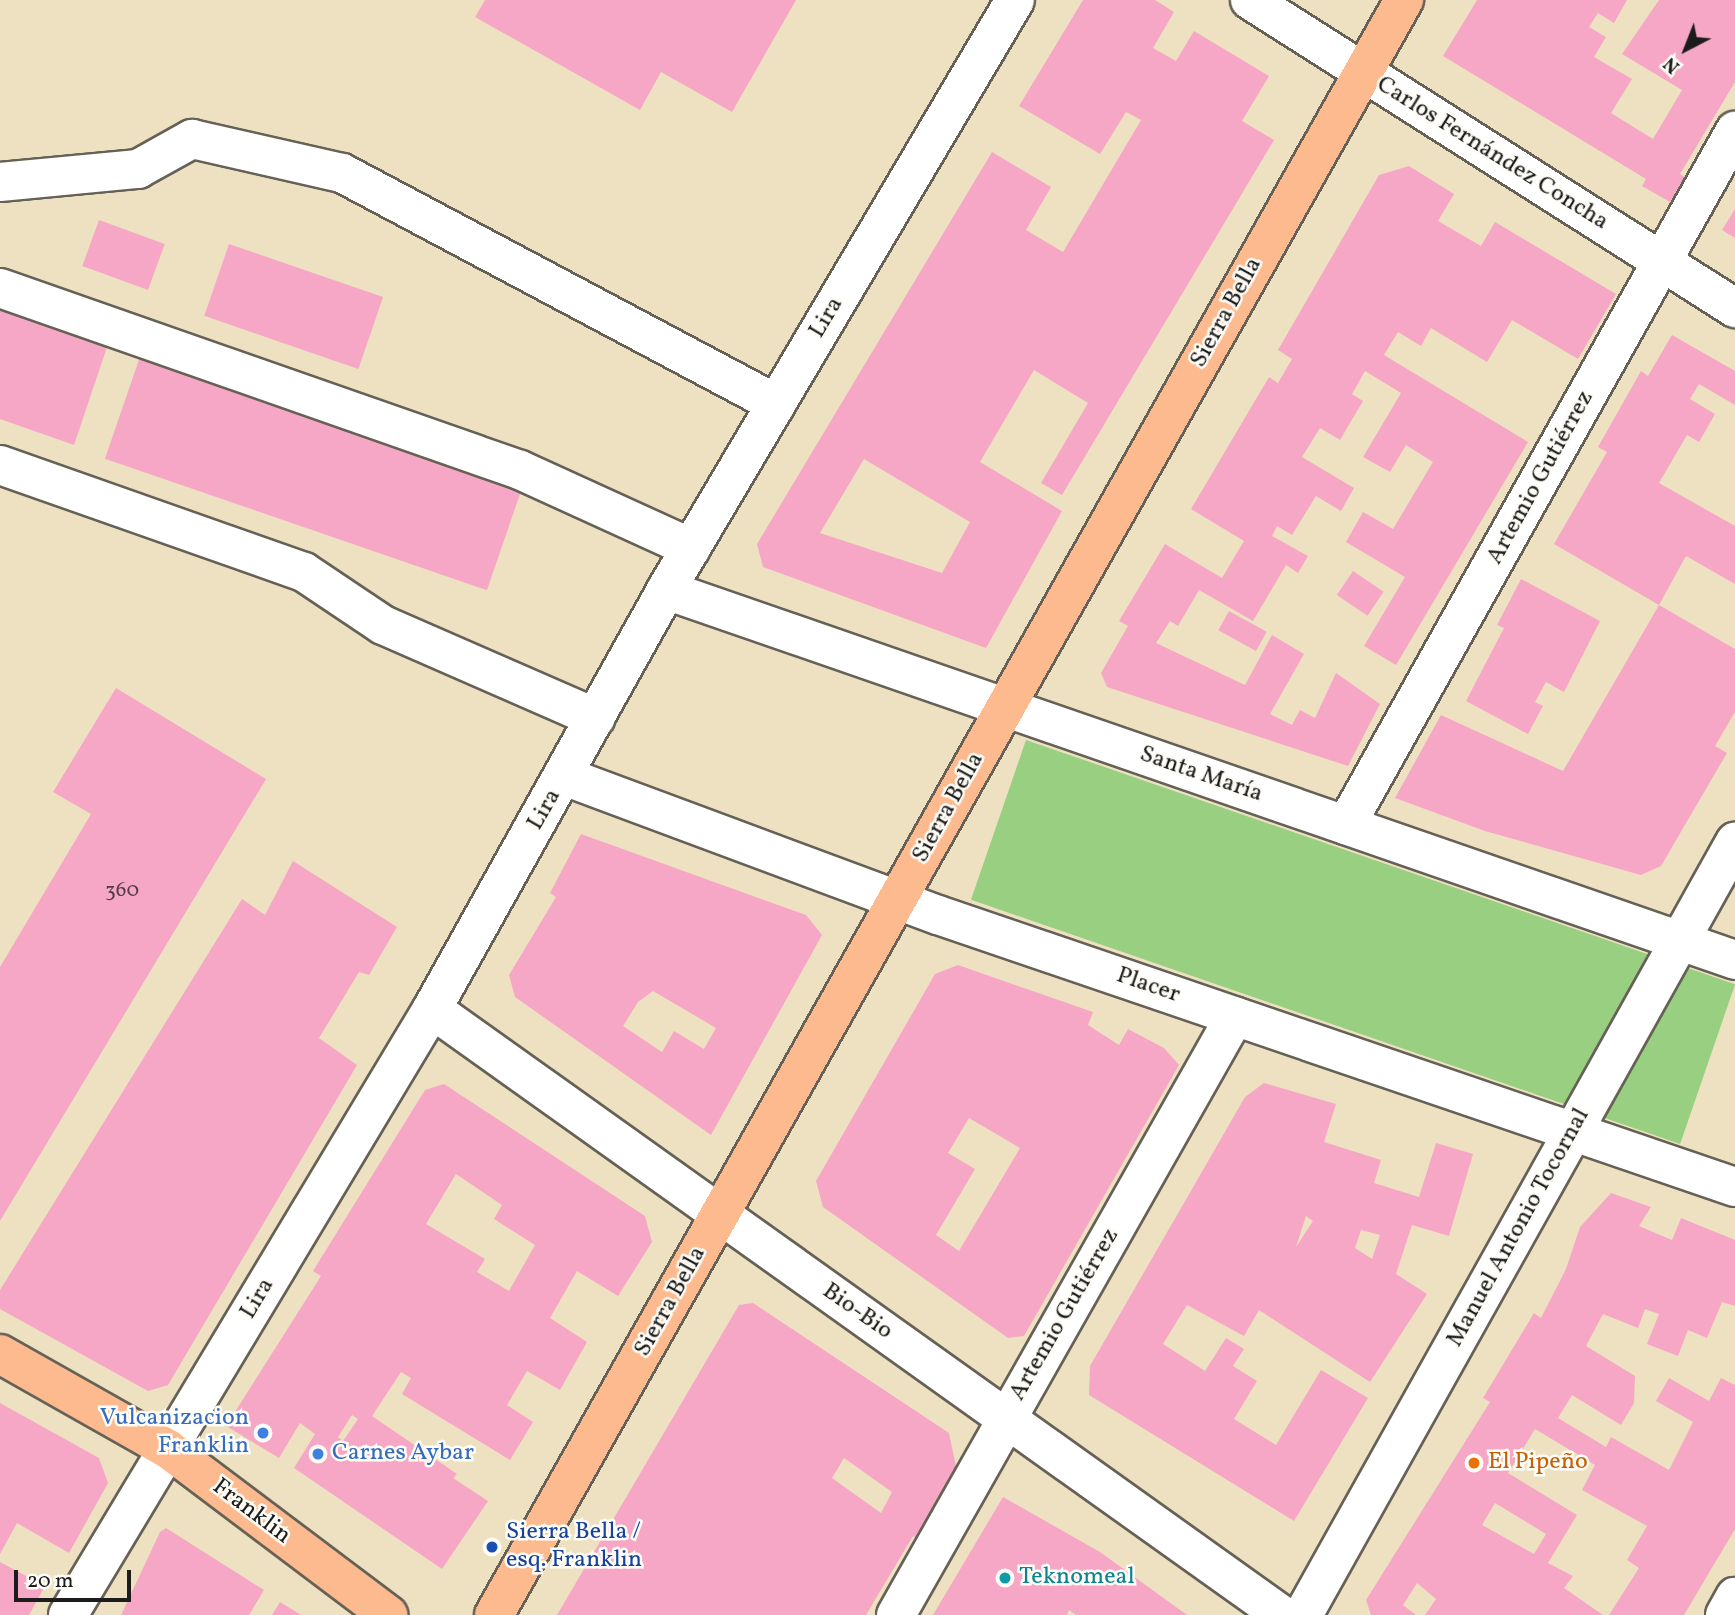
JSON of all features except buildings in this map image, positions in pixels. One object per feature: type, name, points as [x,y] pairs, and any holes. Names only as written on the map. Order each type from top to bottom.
[{"type":"main road","name":"Sierra Bella","points":[[494,1615],[1404,0]]},
{"type":"main road","name":"Franklin","points":[[0,1354],[168,1449],[388,1615]]},
{"type":"street","name":"Lira","points":[[68,1615],[432,1009],[666,590],[1015,0]]},
{"type":"street","name":"Carlos Fernández Concha","points":[[1250,0],[1735,308]]},
{"type":"street","name":"Artemio Gutiérrez","points":[[1346,825],[1735,131]]},
{"type":"street","points":[[0,182],[138,169],[192,139],[342,173],[776,404]]},
{"type":"street","points":[[0,288],[520,470],[691,548]]},
{"type":"street","points":[[0,465],[304,572],[383,625],[596,718]]},
{"type":"street","name":"Santa María","points":[[666,590],[1735,960]]},
{"type":"street","name":"Placer","points":[[564,776],[897,900],[1735,1187]]},
{"type":"street","name":"Manuel Antonio Tocornal","points":[[1303,1615],[1735,842]]},
{"type":"street","name":"Bio-Bio","points":[[432,1009],[1282,1615]]},
{"type":"street","name":"Artemio Gutiérrez","points":[[896,1615],[1235,1016]]},
{"type":"street","points":[[1725,1615],[1735,1597]]},
{"type":"green space","points":[[1026,740],[1735,984],[1680,1144],[971,900]]},
{"type":"place","name":"Vulcanizacion Franklin","points":[[263,1433]]},
{"type":"place","name":"Carnes Aybar","points":[[318,1454]]},
{"type":"place","name":"El Pipeño","points":[[1474,1463]]},
{"type":"place","name":"Sierra Bella / esq. Franklin","points":[[492,1547]]},
{"type":"place","name":"Teknomeal","points":[[1005,1578]]}]
